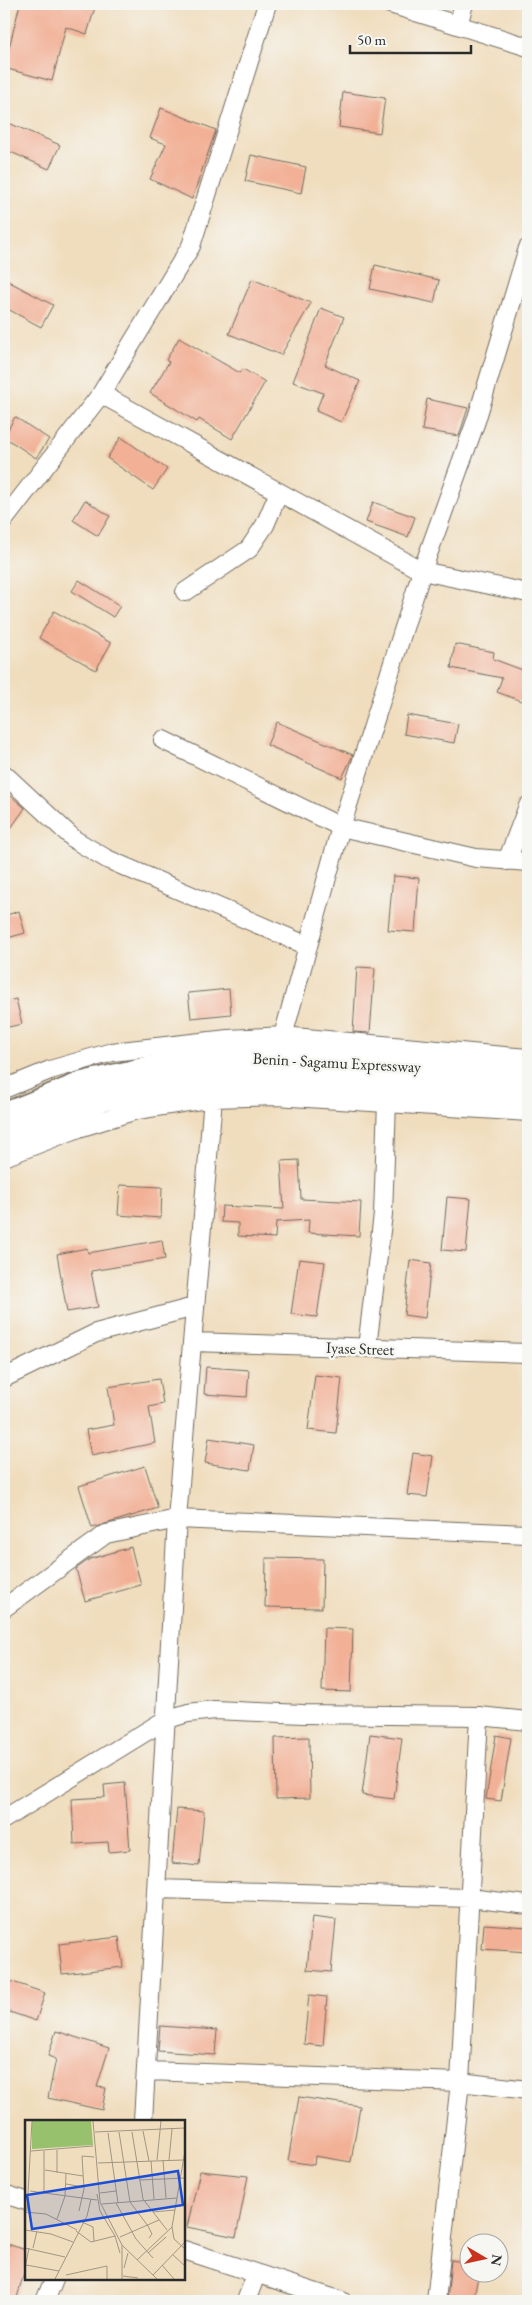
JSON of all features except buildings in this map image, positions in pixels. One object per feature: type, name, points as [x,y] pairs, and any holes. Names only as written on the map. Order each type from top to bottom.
[{"type":"highway","name":"Benin - Sagamu Expressway","points":[[4,1116],[81,1086],[150,1069],[218,1058],[276,1056],[528,1075]]},
{"type":"highway","points":[[4,1137],[103,1098],[178,1083],[242,1077],[528,1098]]},
{"type":"street","points":[[4,520],[101,394],[190,246],[267,4]]},
{"type":"street","points":[[390,4],[528,47]]},
{"type":"street","points":[[458,25],[464,4]]},
{"type":"street","points":[[283,1036],[341,827],[422,570],[476,421],[525,267],[528,248]]},
{"type":"street","points":[[101,394],[422,570],[528,593]]},
{"type":"street","points":[[185,592],[250,549],[265,525],[279,492]]},
{"type":"street","points":[[163,740],[341,827],[476,858],[528,862]]},
{"type":"street","points":[[4,774],[75,840],[107,859],[308,946]]},
{"type":"street","points":[[507,860],[528,806]]},
{"type":"street","points":[[4,1089],[50,1070],[112,1052],[228,1039],[283,1036],[528,1058]]},
{"type":"street","points":[[4,1157],[79,1128],[137,1110],[213,1098],[276,1096],[528,1112]]},
{"type":"street","points":[[143,2120],[157,1889],[164,1720],[177,1519],[213,1098]]},
{"type":"street","points":[[367,1348],[383,1214],[387,1102]]},
{"type":"street","points":[[4,1378],[96,1333],[194,1307]]},
{"type":"street","name":"Iyase Street","points":[[192,1342],[528,1353]]},
{"type":"street","points":[[4,1608],[106,1534],[177,1519],[528,1534]]},
{"type":"street","points":[[4,1819],[164,1720],[188,1713],[215,1710],[303,1714],[479,1716],[528,1721]]},
{"type":"street","points":[[436,2301],[460,2082],[479,1716]]},
{"type":"street","points":[[157,1889],[469,1898],[528,1905]]},
{"type":"street","points":[[147,2070],[460,2082],[528,2090]]},
{"type":"street","points":[[4,2194],[25,2201]]},
{"type":"street","points":[[185,2250],[342,2301]]},
{"type":"street","points":[[246,2301],[256,2274]]},
{"type":"street","points":[[45,2301],[54,2280]]}]
